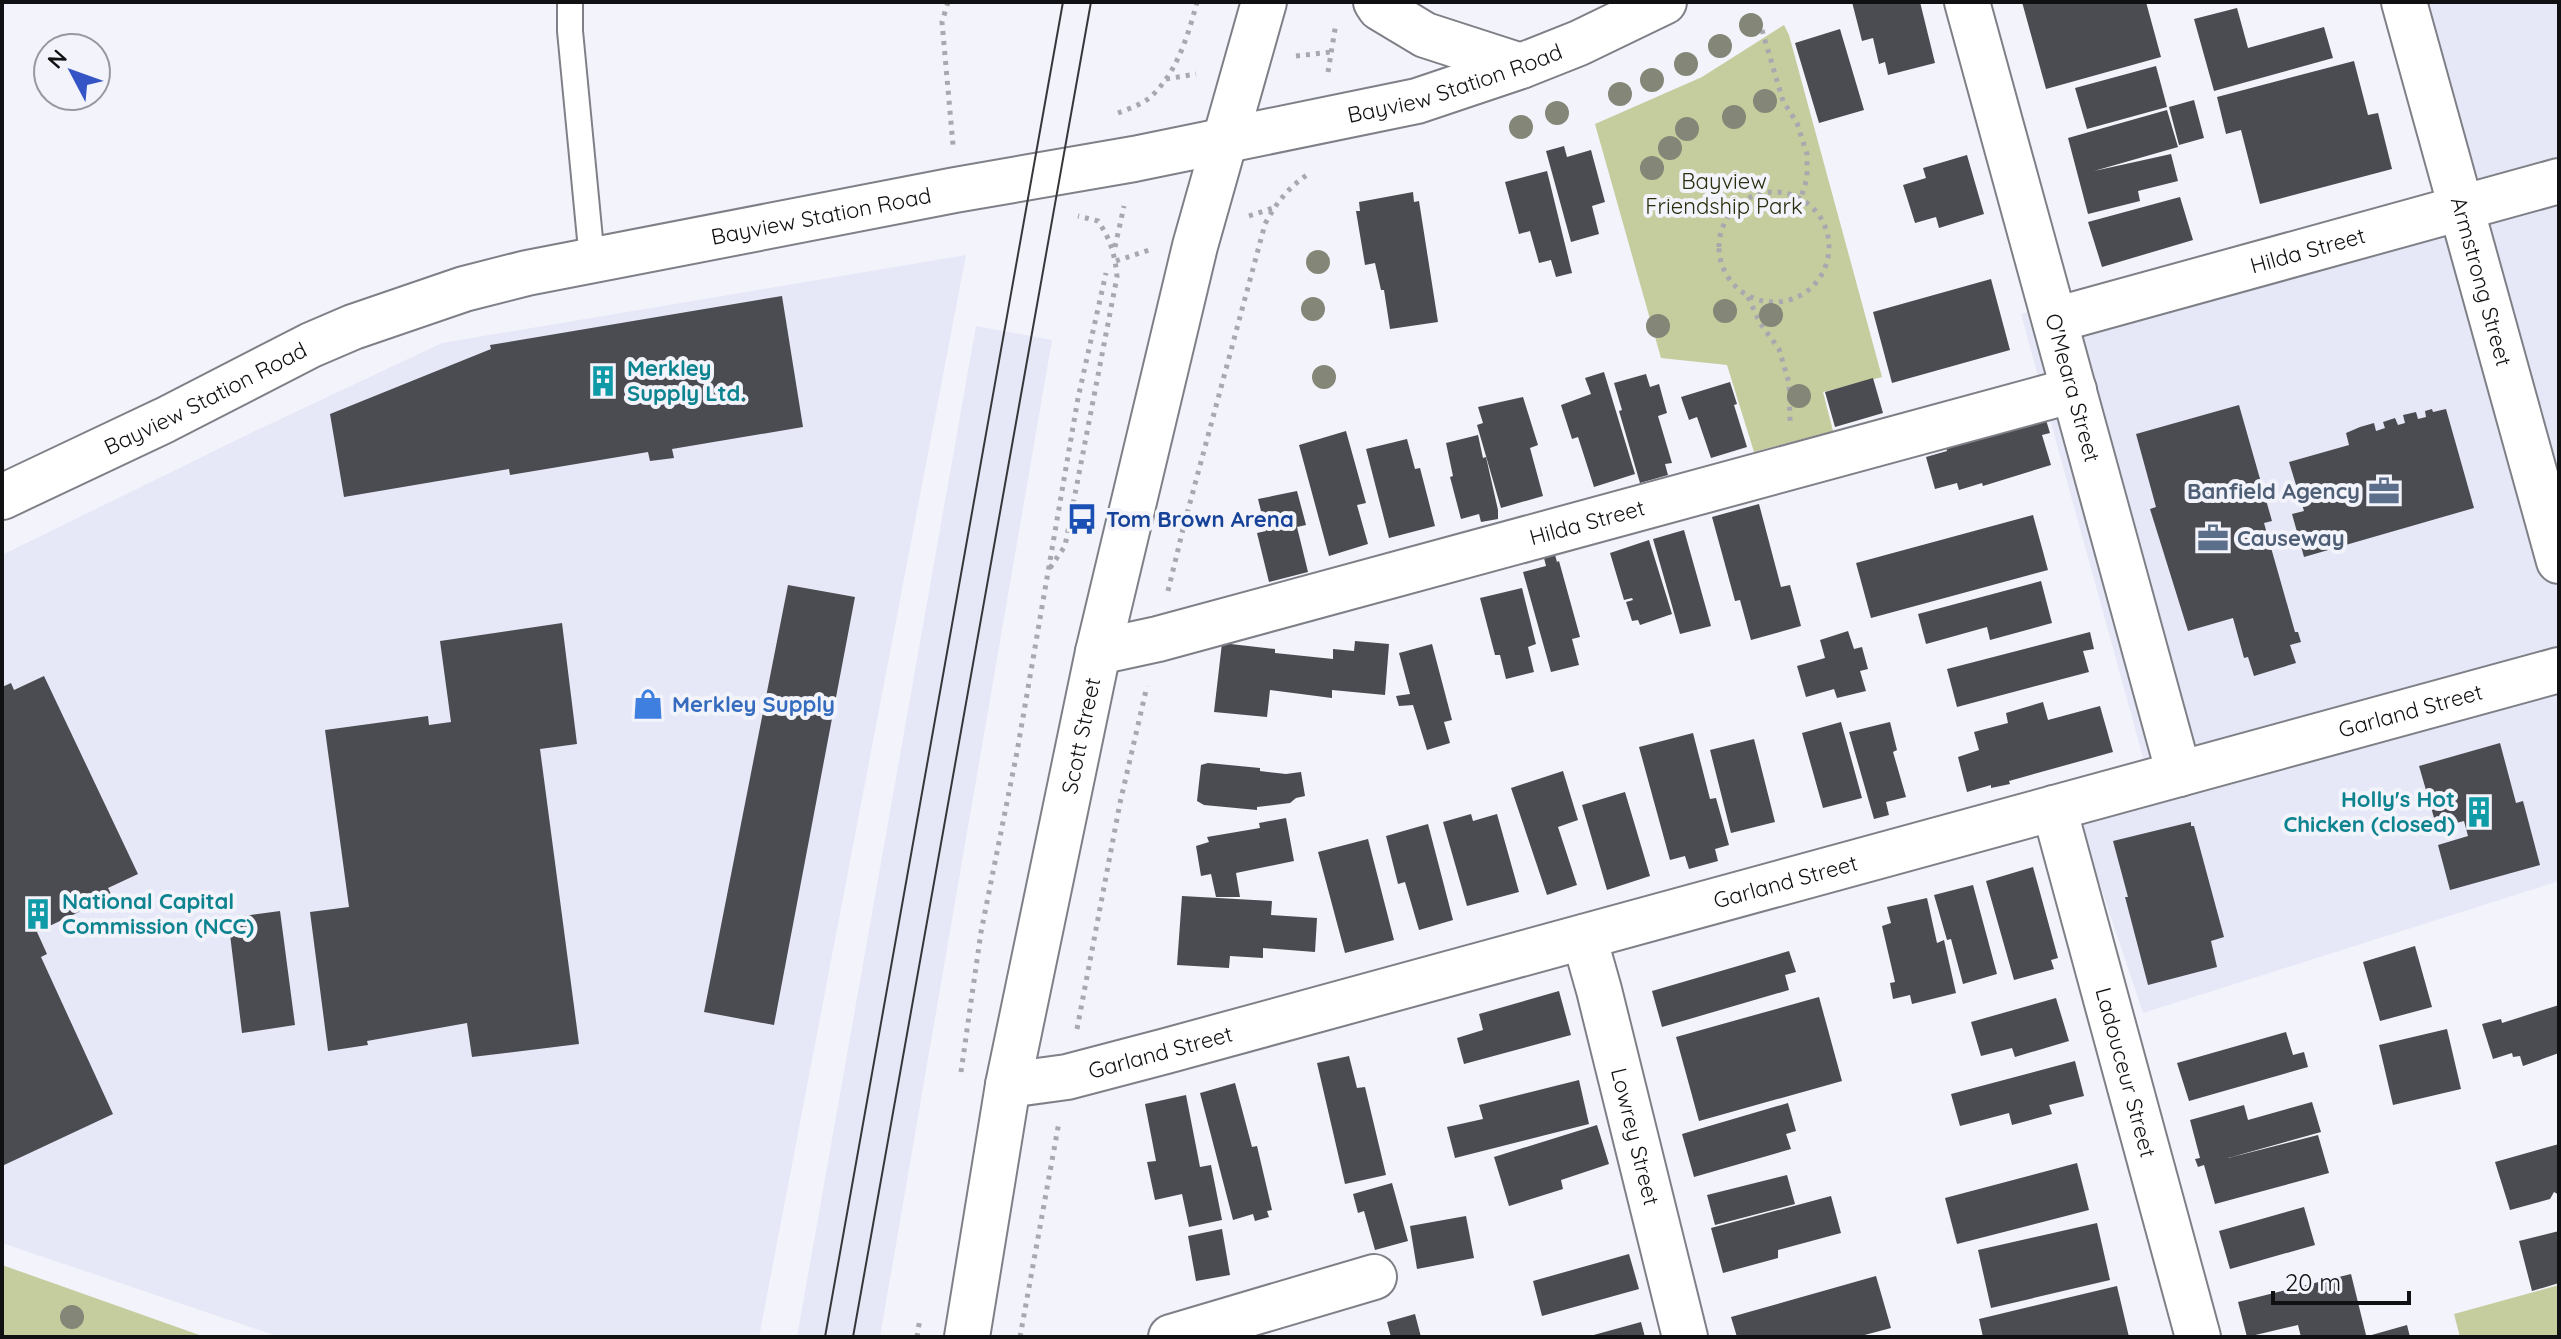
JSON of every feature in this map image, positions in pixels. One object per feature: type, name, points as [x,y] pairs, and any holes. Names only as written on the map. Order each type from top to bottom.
[{"type":"street","name":"Scott Street","points":[[967,1337],[1008,1085],[1098,652],[1195,246],[1264,2]]},
{"type":"street","points":[[1376,2],[1380,8],[1425,35],[1521,66]]},
{"type":"street","name":"Bayview Station Road","points":[[2,497],[165,420],[311,345],[413,305],[492,281],[955,190],[1134,159],[1417,101],[1579,43],[1664,2]]},
{"type":"street","name":"O'Meara Street","points":[[1967,2],[2179,774]]},
{"type":"street","name":"Armstrong Street","points":[[2404,2],[2559,561]]},
{"type":"street","name":"Hilda Street","points":[[2055,320],[2559,181]]},
{"type":"street","name":"Hilda Street","points":[[1098,652],[1158,639],[2074,390]]},
{"type":"street","name":"Garland Street","points":[[1008,1085],[1067,1077],[2559,670]]},
{"type":"street","name":"Ladouceur Street","points":[[2054,808],[2198,1337]]},
{"type":"street","name":"Lowrey Street","points":[[1584,937],[1685,1337]]},
{"type":"street","points":[[1171,1337],[1374,1277]]},
{"type":"lane","points":[[570,2],[570,31],[592,260]]},
{"type":"path","points":[[948,2],[942,22],[955,190]]},
{"type":"path","points":[[1147,100],[1166,79],[1178,57],[1197,2]]},
{"type":"path","points":[[1762,30],[1783,101],[1797,123],[1807,154],[1807,178],[1801,198]]},
{"type":"path","points":[[1167,597],[1265,224],[1290,186],[1319,169]]},
{"type":"path","points":[[1762,192],[1782,192],[1801,198],[1816,209],[1826,226],[1830,245],[1827,264],[1818,281],[1804,294],[1786,302],[1767,303],[1748,296],[1733,285],[1722,268],[1718,249],[1721,230],[1730,213],[1745,200],[1762,192]]},
{"type":"path","points":[[1047,572],[1065,546],[1117,277],[1114,250],[1098,221],[1071,215]]},
{"type":"path","points":[[959,1087],[981,932],[1017,752],[1078,398],[1106,273]]},
{"type":"path","points":[[1748,296],[1760,323],[1779,349],[1789,383],[1789,419],[1797,465]]},
{"type":"path","points":[[1078,1022],[1120,803],[1151,672]]},
{"type":"path","points":[[1020,1337],[1061,1111]]},
{"type":"path","points":[[917,1337],[922,1306]]},
{"type":"shaded area","points":[[2421,2],[2559,2],[2559,881],[2143,1013],[2079,822],[2155,801],[2021,314],[2480,185]]},
{"type":"shaded area","name":"Merkley Supply Ltd.","points":[[966,255],[759,1337],[280,1337],[2,1243],[2,555],[442,343]]},
{"type":"shaded area","points":[[976,326],[1052,340],[880,1337],[797,1337]]},
{"type":"green space","name":"Bayview Friendship Park","points":[[1784,25],[1882,377],[1823,392],[1833,431],[1754,452],[1727,365],[1661,358],[1595,124],[1702,77]]},
{"type":"green space","points":[[2,1265],[205,1337],[2,1337]]},
{"type":"green space","points":[[2559,1285],[2559,1337],[2460,1337],[2454,1314]]},
{"type":"building","points":[[1852,2],[1920,2],[1935,63],[1888,75],[1885,62],[1879,64],[1873,38],[1862,41]]},
{"type":"building","points":[[2022,2],[2146,2],[2161,57],[2046,89]]},
{"type":"building","points":[[2237,8],[2248,48],[2324,27],[2333,58],[2214,91],[2194,19]]},
{"type":"building","points":[[1840,29],[1864,110],[1819,123],[1795,43]]},
{"type":"building","points":[[2354,61],[2368,115],[2378,113],[2392,169],[2260,204],[2241,130],[2226,134],[2217,97]]},
{"type":"building","points":[[2156,66],[2167,107],[2087,129],[2075,88]]},
{"type":"building","points":[[2194,100],[2204,138],[2179,145],[2169,107]]},
{"type":"building","points":[[2167,110],[2178,147],[2094,171],[2171,154],[2178,181],[2138,191],[2140,201],[2088,214],[2068,138]]},
{"type":"building","points":[[1564,146],[1567,157],[1591,150],[1605,202],[1592,206],[1599,234],[1571,242],[1546,151]]},
{"type":"building","points":[[1967,155],[1984,214],[1939,228],[1936,217],[1915,223],[1903,185],[1926,178],[1923,168]]},
{"type":"building","points":[[1547,171],[1572,273],[1556,277],[1551,260],[1539,263],[1530,231],[1519,234],[1505,182]]},
{"type":"building","points":[[1413,192],[1414,202],[1419,201],[1438,322],[1390,329],[1384,290],[1381,290],[1375,263],[1365,265],[1356,211],[1360,211],[1359,202]]},
{"type":"building","points":[[2180,197],[2193,240],[2102,267],[2088,222]]},
{"type":"building","points":[[1991,279],[2010,350],[1892,383],[1873,312]]},
{"type":"building","name":"Merkley Supply Ltd.","points":[[782,296],[803,427],[672,449],[674,458],[650,461],[648,452],[510,475],[509,469],[344,497],[330,414],[491,349],[490,345]]},
{"type":"building","points":[[1604,372],[1635,474],[1594,487],[1578,437],[1572,439],[1561,405],[1591,394],[1585,378]]},
{"type":"building","points":[[1646,374],[1650,387],[1659,384],[1667,413],[1658,416],[1672,463],[1665,464],[1668,475],[1640,483],[1614,383]]},
{"type":"building","points":[[1873,378],[1883,413],[1835,427],[1825,392]]},
{"type":"building","points":[[1730,382],[1747,447],[1711,458],[1697,417],[1689,420],[1681,397]]},
{"type":"building","points":[[1523,397],[1538,445],[1530,448],[1543,496],[1501,508],[1477,425],[1483,423],[1478,407]]},
{"type":"building","name":"Causeway","points":[[2239,405],[2272,521],[2264,523],[2295,632],[2298,632],[2301,642],[2290,645],[2296,663],[2254,676],[2248,657],[2244,658],[2233,618],[2188,631],[2150,509],[2156,507],[2136,434]]},
{"type":"building","name":"Banfield Agency","points":[[2432,409],[2433,412],[2446,409],[2474,508],[2304,557],[2292,514],[2304,511],[2289,462],[2349,445],[2346,433],[2360,427],[2374,423],[2376,431],[2385,428],[2383,422],[2395,418],[2398,425],[2405,423],[2403,415],[2416,412],[2418,419],[2426,417],[2425,411]]},
{"type":"building","points":[[2037,417],[2039,422],[2046,420],[2050,433],[2042,435],[2051,465],[1983,486],[1982,483],[1959,490],[1957,483],[1935,489],[1926,457],[1947,451],[1946,447]]},
{"type":"building","points":[[1346,431],[1366,503],[1357,505],[1368,544],[1329,556],[1299,445]]},
{"type":"building","points":[[1478,435],[1498,510],[1498,519],[1481,522],[1479,514],[1461,519],[1450,477],[1453,476],[1446,443]]},
{"type":"building","points":[[1407,439],[1415,469],[1420,468],[1435,526],[1389,538],[1366,449]]},
{"type":"building","points":[[1297,491],[1306,525],[1297,527],[1308,572],[1269,582],[1257,533],[1266,531],[1258,499]]},
{"type":"building","points":[[1759,504],[1781,587],[1790,585],[1801,626],[1751,640],[1740,600],[1735,601],[1712,517]]},
{"type":"building","points":[[2033,515],[2048,570],[1871,618],[1856,563]]},
{"type":"building","points":[[1684,530],[1711,626],[1680,634],[1653,539]]},
{"type":"building","points":[[1649,540],[1672,614],[1640,625],[1638,620],[1632,621],[1626,602],[1633,600],[1624,600],[1610,553]]},
{"type":"building","points":[[1555,555],[1580,637],[1572,639],[1579,665],[1551,672],[1523,572],[1546,566],[1544,558]]},
{"type":"building","points":[[2041,581],[2052,623],[1990,640],[1987,627],[1926,644],[1918,614]]},
{"type":"building","points":[[788,585],[855,597],[774,1025],[704,1012]]},
{"type":"building","points":[[1522,588],[1536,644],[1528,647],[1534,672],[1506,679],[1500,655],[1495,655],[1480,598]]},
{"type":"building","points":[[562,623],[577,744],[540,749],[579,1044],[472,1057],[467,1023],[328,1051],[310,912],[349,907],[325,730],[428,716],[429,725],[451,722],[440,641]]},
{"type":"building","points":[[1848,631],[1854,649],[1862,647],[1868,669],[1860,671],[1866,691],[1837,698],[1834,689],[1806,697],[1797,666],[1825,658],[1820,640]]},
{"type":"building","points":[[2090,632],[2094,649],[2083,651],[2089,672],[1957,707],[1947,669]]},
{"type":"building","points":[[1355,641],[1389,644],[1385,695],[1332,690],[1332,698],[1270,690],[1267,717],[1214,712],[1222,643],[1333,659],[1333,649],[1354,651]]},
{"type":"building","points":[[1432,644],[1452,720],[1444,722],[1450,743],[1427,750],[1413,705],[1399,706],[1396,696],[1410,694],[1399,653]]},
{"type":"building","name":"National Capital Commission (NCC)","points":[[44,676],[138,874],[108,888],[112,896],[37,932],[47,954],[41,957],[113,1114],[2,1166],[2,687],[11,683],[14,690]]},
{"type":"building","points":[[2043,702],[2048,720],[2100,706],[2113,752],[2009,781],[2010,784],[1991,788],[1991,785],[1967,792],[1958,757],[1979,750],[1974,732],[2008,723],[2006,713]]},
{"type":"building","points":[[1841,722],[1862,798],[1823,808],[1802,733]]},
{"type":"building","points":[[1890,722],[1897,750],[1893,752],[1906,797],[1886,802],[1889,815],[1874,819],[1849,732]]},
{"type":"building","points":[[1693,733],[1710,799],[1716,798],[1729,845],[1715,849],[1718,861],[1689,869],[1685,856],[1670,860],[1639,747]]},
{"type":"building","points":[[1754,739],[1775,822],[1731,833],[1710,750]]},
{"type":"building","name":"Holly's Hot Chicken (closed)","points":[[2500,743],[2516,803],[2523,801],[2540,865],[2450,890],[2438,845],[2468,836],[2464,821],[2437,828],[2419,766]]},
{"type":"building","points":[[1208,763],[1286,774],[1301,772],[1305,796],[1290,803],[1257,807],[1257,810],[1204,805],[1197,801],[1201,765]]},
{"type":"building","points":[[1563,771],[1578,820],[1558,827],[1577,885],[1547,895],[1511,788]]},
{"type":"building","points":[[1625,792],[1650,876],[1607,890],[1582,805]]},
{"type":"building","points":[[1471,814],[1473,821],[1497,814],[1519,892],[1467,906],[1443,822]]},
{"type":"building","points":[[1286,818],[1294,861],[1236,873],[1240,897],[1216,897],[1211,874],[1201,876],[1196,846],[1209,842],[1207,837],[1260,828],[1259,823]]},
{"type":"building","points":[[2191,822],[2224,937],[2211,941],[2217,967],[2148,985],[2113,841]]},
{"type":"building","points":[[1428,824],[1453,920],[1419,930],[1405,882],[1398,884],[1386,836]]},
{"type":"building","points":[[1368,839],[1394,940],[1345,953],[1318,852]]},
{"type":"building","points":[[2033,867],[2058,958],[2051,960],[2054,969],[2014,980],[1986,881]]},
{"type":"building","points":[[1973,885],[1997,974],[1963,984],[1951,939],[1947,940],[1934,895]]},
{"type":"building","points":[[1182,896],[1272,901],[1271,915],[1317,918],[1315,952],[1263,948],[1263,958],[1230,956],[1229,968],[1177,965]]},
{"type":"building","points":[[1927,898],[1937,943],[1944,940],[1956,993],[1912,1004],[1910,995],[1893,999],[1890,983],[1895,982],[1882,926],[1891,923],[1887,907]]},
{"type":"building","points":[[280,911],[295,1025],[242,1033],[228,918]]},
{"type":"building","points":[[2415,946],[2432,1007],[2380,1021],[2363,962]]},
{"type":"building","points":[[1789,951],[1796,972],[1785,975],[1789,990],[1662,1027],[1652,991]]},
{"type":"building","points":[[1559,991],[1571,1035],[1464,1064],[1457,1038],[1483,1030],[1479,1014]]},
{"type":"building","points":[[1819,997],[1842,1081],[1699,1121],[1676,1037]]},
{"type":"building","points":[[2056,998],[2069,1041],[2015,1057],[2012,1048],[1981,1056],[1971,1022]]},
{"type":"building","points":[[2559,1005],[2559,1053],[2523,1066],[2520,1056],[2513,1057],[2512,1053],[2493,1059],[2482,1024],[2501,1019],[2502,1023]]},
{"type":"building","points":[[2447,1029],[2461,1089],[2393,1105],[2379,1045]]},
{"type":"building","points":[[2286,1032],[2293,1055],[2304,1052],[2308,1067],[2189,1101],[2177,1063]]},
{"type":"building","points":[[1349,1056],[1357,1088],[1365,1087],[1386,1175],[1345,1184],[1317,1063]]},
{"type":"building","points":[[2075,1061],[2084,1096],[2049,1105],[2052,1114],[2012,1125],[2009,1113],[1960,1126],[1951,1094]]},
{"type":"building","points":[[1579,1080],[1589,1124],[1455,1158],[1447,1127],[1483,1119],[1479,1105]]},
{"type":"building","points":[[1235,1083],[1252,1147],[1257,1146],[1272,1210],[1267,1211],[1269,1217],[1255,1221],[1253,1214],[1233,1220],[1200,1093]]},
{"type":"building","points":[[1186,1095],[1200,1167],[1211,1165],[1222,1220],[1189,1227],[1182,1194],[1155,1200],[1147,1162],[1156,1161],[1145,1104]]},
{"type":"building","points":[[2312,1102],[2321,1132],[2228,1158],[2318,1135],[2329,1173],[2215,1204],[2204,1165],[2198,1167],[2195,1159],[2200,1158],[2190,1120],[2244,1105],[2248,1120]]},
{"type":"building","points":[[1788,1103],[1796,1131],[1786,1134],[1791,1149],[1694,1177],[1682,1134]]},
{"type":"building","points":[[1597,1125],[1609,1164],[1561,1180],[1563,1189],[1509,1206],[1494,1157]]},
{"type":"building","points":[[2559,1144],[2559,1195],[2554,1192],[2550,1199],[2510,1210],[2495,1162]]},
{"type":"building","points":[[2077,1163],[2089,1210],[1957,1244],[1945,1198]]},
{"type":"building","points":[[1787,1175],[1795,1204],[1715,1225],[1707,1195]]},
{"type":"building","points":[[1392,1183],[1408,1241],[1375,1250],[1364,1211],[1358,1213],[1353,1194]]},
{"type":"building","points":[[1831,1196],[1841,1233],[1778,1250],[1778,1258],[1723,1273],[1711,1228]]},
{"type":"building","points":[[2304,1207],[2315,1245],[2230,1269],[2219,1231]]},
{"type":"building","points":[[1466,1216],[1474,1258],[1417,1269],[1410,1226]]},
{"type":"building","points":[[2097,1223],[2110,1280],[1991,1308],[1978,1250]]},
{"type":"building","points":[[1222,1229],[1230,1275],[1196,1281],[1188,1236]]},
{"type":"building","points":[[2559,1231],[2559,1283],[2532,1291],[2519,1241]]},
{"type":"building","points":[[1629,1254],[1639,1289],[1542,1316],[1533,1281]]},
{"type":"building","points":[[2351,1274],[2366,1335],[2301,1337],[2298,1325],[2247,1337],[2238,1302]]},
{"type":"building","points":[[1876,1276],[1891,1328],[1857,1337],[1737,1337],[1731,1317]]},
{"type":"building","points":[[2117,1286],[2129,1337],[1983,1337],[1979,1319]]},
{"type":"building","points":[[1415,1314],[1421,1337],[1391,1337],[1387,1322]]},
{"type":"building","points":[[1641,1322],[1645,1337],[1590,1337],[1590,1336]]},
{"type":"building","points":[[2407,1325],[2410,1337],[2368,1337],[2368,1336]]},
{"type":"tram line","points":[[825,1337],[1063,2]]},
{"type":"tram line","points":[[853,1337],[1091,2]]},
{"type":"place","name":"Merkley Supply Ltd.","points":[[603,381]]},
{"type":"place","name":"Banfield Agency","points":[[2384,491]]},
{"type":"place","name":"Tom Brown Arena","points":[[1082,519]]},
{"type":"place","name":"Causeway","points":[[2213,538]]},
{"type":"place","name":"Merkley Supply","points":[[648,704]]},
{"type":"place","name":"Holly's Hot Chicken (closed)","points":[[2479,812]]},
{"type":"place","name":"National Capital Commission (NCC)","points":[[38,914]]}]
